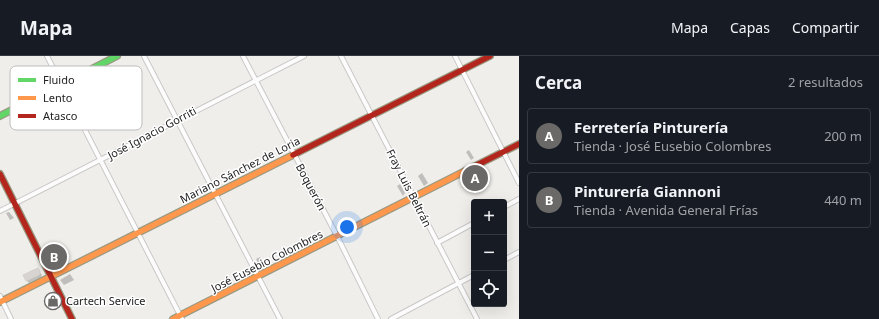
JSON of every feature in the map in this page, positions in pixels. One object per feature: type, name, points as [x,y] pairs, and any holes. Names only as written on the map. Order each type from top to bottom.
[{"type":"street","points":[[47,56],[52,66]]},
{"type":"street","points":[[98,66],[117,56]]},
{"type":"street","points":[[144,56],[280,319]]},
{"type":"street","name":"Boquerón","points":[[243,56],[337,236],[378,319]]},
{"type":"street","name":"José Ignacio Gorriti","points":[[0,211],[304,56]]},
{"type":"street","name":"Fray Luis Beltrán","points":[[341,56],[477,319]]},
{"type":"street","points":[[455,56],[519,183]]},
{"type":"street","name":"Mariano Sánchez de Loria","points":[[1,300],[51,277],[490,56]]},
{"type":"street","points":[[0,116],[10,111]]},
{"type":"street","points":[[85,130],[181,317]]},
{"type":"street","name":"José Eusebio Colombres","points":[[173,319],[181,317],[519,144]]},
{"type":"street","points":[[0,174],[72,319]]},
{"type":"street","points":[[507,205],[519,199]]},
{"type":"street","points":[[437,243],[471,225]]},
{"type":"street","points":[[507,258],[519,252]]},
{"type":"street","points":[[391,319],[471,277]]},
{"type":"street","points":[[1,300],[11,319]]},
{"type":"building","points":[[54,248],[61,263],[57,265],[51,263],[46,252]]},
{"type":"building","points":[[38,268],[40,271],[39,275],[26,281],[23,275]]},
{"type":"traffic: fast","points":[[98,66],[117,56]]},
{"type":"traffic: fast","points":[[0,116],[10,111]]},
{"type":"traffic: slow","points":[[0,302],[293,155]]},
{"type":"traffic: slow","points":[[173,319],[465,171]]},
{"type":"traffic: jam","points":[[293,155],[490,56]]},
{"type":"traffic: jam","points":[[465,171],[519,144]]},
{"type":"traffic: jam","points":[[0,174],[72,319]]},
{"type":"place","name":"Ferretería Pinturería","points":[[475,178]]},
{"type":"place","name":"Pinturería Giannoni","points":[[54,257]]},
{"type":"place","name":"Cartech Service","points":[[53,301]]}]
